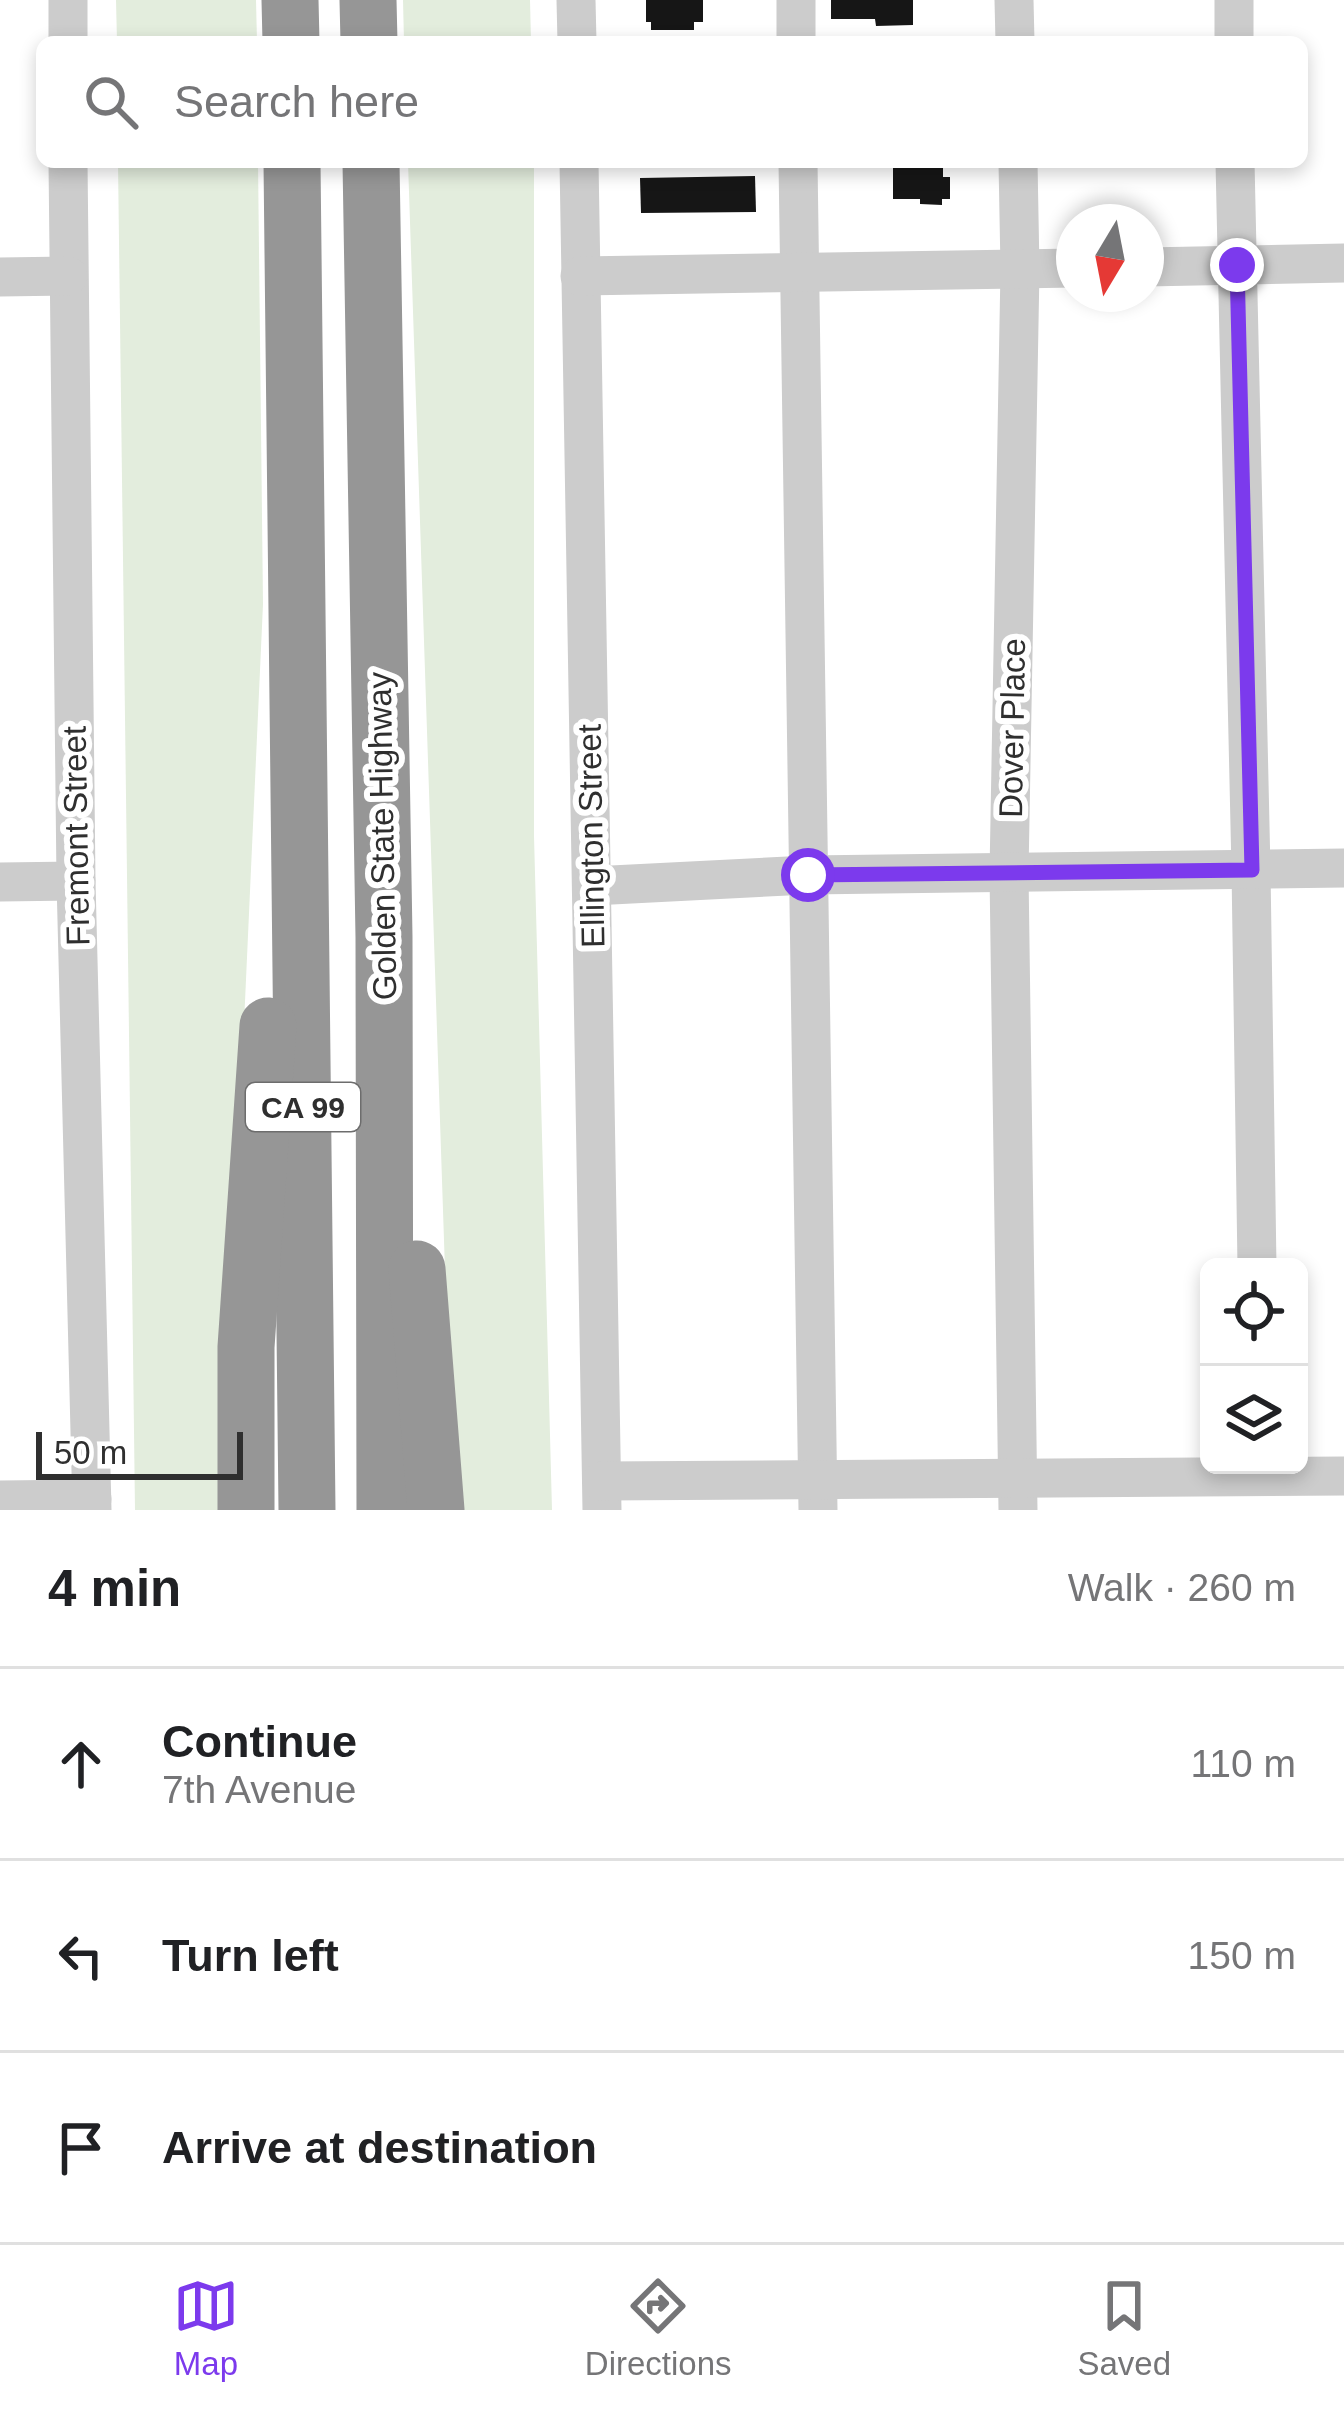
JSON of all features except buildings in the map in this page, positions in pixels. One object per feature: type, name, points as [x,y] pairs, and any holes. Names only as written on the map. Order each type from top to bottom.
[{"type":"highway","points":[[290,0],[291,36]]},
{"type":"highway","points":[[368,0],[369,36]]},
{"type":"highway","name":"CA 99","points":[[292,168],[308,1510]]},
{"type":"highway","name":"Golden State Highway","points":[[371,168],[384,937],[385,1510]]},
{"type":"highway","points":[[246,1510],[246,1347],[297,705]]},
{"type":"highway","points":[[384,937],[436,1510]]},
{"type":"street","points":[[68,0],[68,36]]},
{"type":"street","points":[[576,0],[577,36]]},
{"type":"street","points":[[796,0],[796,36]]},
{"type":"street","points":[[1014,0],[1015,36]]},
{"type":"street","points":[[1234,0],[1234,36]]},
{"type":"street","name":"Fremont Street","points":[[68,168],[76,881],[92,1504]]},
{"type":"street","name":"Ellington Street","points":[[579,168],[602,1496]]},
{"type":"street","points":[[798,168],[818,1495]]},
{"type":"street","name":"Dover Place","points":[[1018,168],[1009,873],[1018,1494]]},
{"type":"street","points":[[1235,168],[1257,1258]]},
{"type":"street","points":[[1164,267],[1344,263]]},
{"type":"street","points":[[580,276],[1056,268]]},
{"type":"street","points":[[0,277],[68,276]]},
{"type":"street","points":[[592,886],[808,875],[1344,868]]},
{"type":"street","points":[[0,882],[76,881]]},
{"type":"street","points":[[602,1496],[1018,1494],[1260,1484],[1344,1475]]},
{"type":"street","points":[[0,1500],[92,1504]]},
{"type":"green space","points":[[116,0],[256,0],[257,36],[117,36]]},
{"type":"green space","points":[[403,0],[530,0],[531,36],[404,36]]},
{"type":"green space","points":[[118,168],[258,168],[263,604],[222,1510],[135,1510]]},
{"type":"green space","points":[[408,168],[534,168],[534,836],[552,1510],[453,1510]]},
{"type":"route","points":[[808,875],[1252,870],[1237,265]]}]
